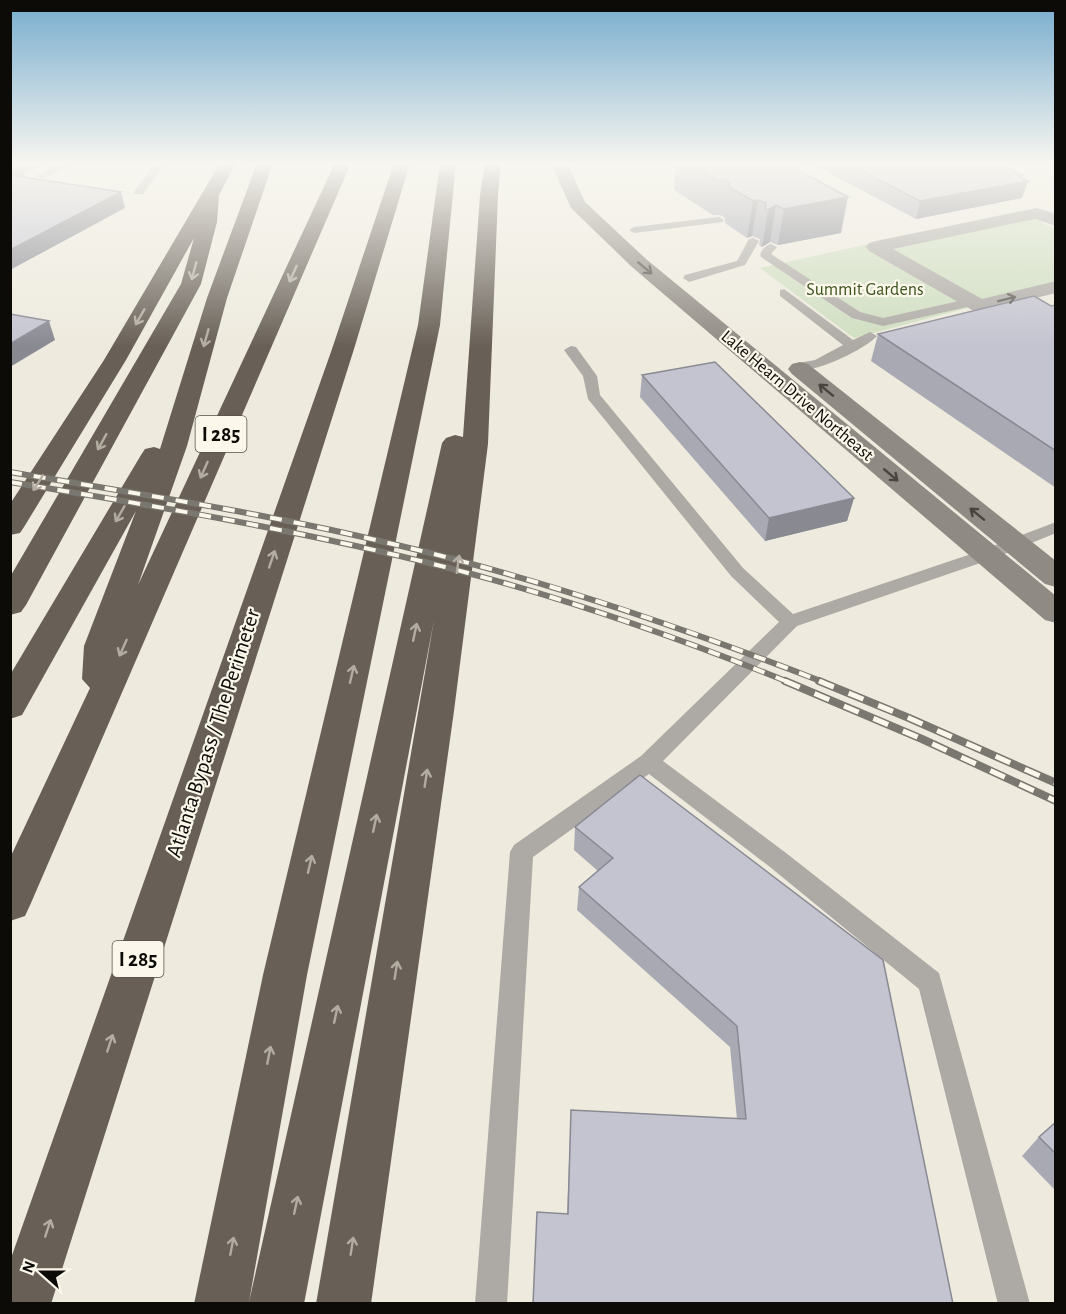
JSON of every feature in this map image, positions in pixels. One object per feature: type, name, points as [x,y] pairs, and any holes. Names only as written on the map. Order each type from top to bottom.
[{"type":"highway","points":[[10,527],[115,360],[192,224]]},
{"type":"highway","points":[[10,605],[191,284],[206,224]]},
{"type":"highway","points":[[98,704],[100,646],[174,446],[217,298],[243,224]]},
{"type":"highway","name":"I 285","points":[[10,903],[315,224]]},
{"type":"highway","name":"Atlanta Bypass / The Perimeter","points":[[23,1304],[382,224]]},
{"type":"highway","points":[[221,1304],[285,975],[429,326],[441,224]]},
{"type":"highway","points":[[342,1304],[437,711],[473,455],[485,298],[488,224]]},
{"type":"highway","points":[[276,1304],[485,298]]},
{"type":"highway","points":[[10,706],[191,391]]},
{"type":"street","name":"Lake Hearn Drive Northeast","points":[[598,224],[639,263],[1056,613]]},
{"type":"street","name":"Lake Hearn Drive Northeast","points":[[628,224],[689,278],[1056,577]]},
{"type":"street","points":[[984,224],[876,247],[979,306],[1056,287]]},
{"type":"lane","points":[[634,230],[682,224]]},
{"type":"lane","points":[[689,278],[741,263],[753,242]]},
{"type":"lane","points":[[771,247],[765,255],[856,315],[868,319],[883,322],[972,302]]},
{"type":"lane","points":[[784,293],[852,346]]},
{"type":"lane","points":[[798,367],[819,363],[870,336]]},
{"type":"lane","points":[[571,350],[590,376],[593,396],[737,572],[790,622]]},
{"type":"lane","points":[[491,1304],[522,852],[649,762],[790,622],[986,555],[1056,527]]},
{"type":"lane","points":[[649,762],[778,860],[930,982],[1014,1304]]},
{"type":"green space","name":"Summit Gardens","points":[[958,224],[1045,224],[1055,229],[1055,285],[854,338],[760,268]]},
{"type":"building","points":[[10,224],[59,224],[10,250]]},
{"type":"building","points":[[1034,296],[1051,306],[1056,305],[1056,451],[878,334]]},
{"type":"building","points":[[10,314],[49,321],[10,344]]},
{"type":"building","points":[[715,362],[854,498],[769,518],[642,375]]},
{"type":"building","points":[[640,775],[883,960],[953,1304],[533,1304],[537,1212],[568,1214],[571,1110],[746,1119],[737,1026],[579,887],[613,858],[575,827]]},
{"type":"building","points":[[1056,1122],[1056,1154],[1039,1137]]},
{"type":"railway","points":[[10,472],[252,514],[451,558],[612,606],[823,682]]},
{"type":"railway","points":[[10,482],[283,531],[445,567],[532,591],[619,619],[788,682]]},
{"type":"railway","points":[[785,681],[922,739],[1056,801]]},
{"type":"railway","points":[[819,681],[1056,783]]}]
